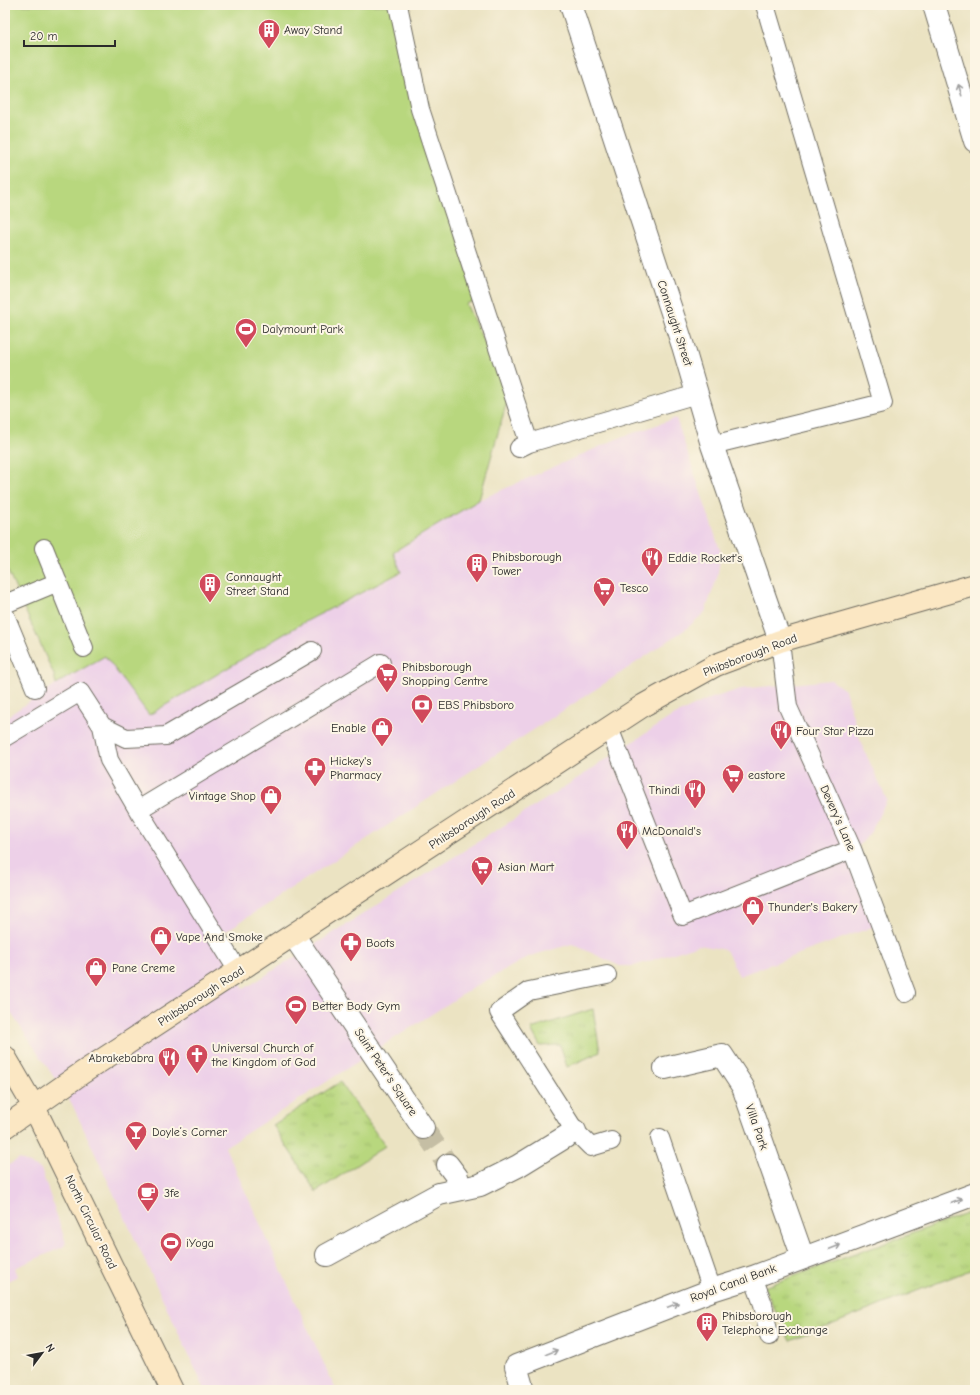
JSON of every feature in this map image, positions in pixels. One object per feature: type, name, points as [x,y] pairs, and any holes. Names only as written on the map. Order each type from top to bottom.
[{"type":"main road","name":"Phibsborough Road","points":[[5,1127],[34,1106],[238,971],[294,936],[644,705],[706,670],[780,641],[975,585]]},
{"type":"main road","name":"North Circular Road","points":[[5,1058],[34,1106],[172,1390]]},
{"type":"street","name":"Connaught Street","points":[[571,5],[678,330],[712,445],[780,641]]},
{"type":"street","points":[[934,5],[975,141]]},
{"type":"street","name":"Saint Peter's Square","points":[[294,936],[424,1128]]},
{"type":"street","name":"Villa Park","points":[[666,1068],[722,1055],[743,1087],[803,1258]]},
{"type":"street","points":[[327,1255],[439,1194],[460,1188],[480,1185],[518,1166],[575,1131]]},
{"type":"street","points":[[448,1165],[457,1177],[460,1188]]},
{"type":"street","name":"Royal Canal Bank","points":[[523,1390],[516,1366],[712,1290],[753,1277],[975,1194]]},
{"type":"lane","points":[[398,5],[420,109],[524,445],[698,394]]},
{"type":"lane","points":[[712,445],[882,403],[765,5]]},
{"type":"lane","points":[[44,548],[84,648]]},
{"type":"lane","points":[[5,604],[58,582]]},
{"type":"lane","points":[[5,615],[35,688]]},
{"type":"lane","name":"Devery's Lane","points":[[780,641],[788,707],[852,849],[906,993]]},
{"type":"lane","points":[[102,726],[126,738],[166,736],[312,652]]},
{"type":"lane","points":[[138,810],[380,663]]},
{"type":"lane","points":[[5,737],[80,692],[102,726],[110,760],[138,810],[238,971]]},
{"type":"lane","points":[[609,728],[684,916],[852,849]]},
{"type":"lane","points":[[607,975],[529,991],[499,1012],[575,1131],[591,1147],[611,1142]]},
{"type":"lane","points":[[660,1138],[712,1290]]},
{"type":"lane","points":[[753,1277],[763,1304],[769,1336]]},
{"type":"shaded area","points":[[676,418],[721,553],[717,578],[705,612],[686,629],[622,672],[214,939],[244,989],[546,799],[669,718],[706,700],[741,689],[831,680],[845,690],[861,743],[887,800],[870,833],[858,847],[886,922],[739,976],[726,950],[699,945],[634,966],[620,966],[572,944],[530,956],[471,989],[225,1147],[336,1390],[205,1390],[72,1104],[5,1004],[5,718],[56,684],[105,656],[149,715],[301,624],[401,573],[393,553],[479,500],[617,439]]},
{"type":"shaded area","points":[[19,1159],[41,1169],[66,1243],[63,1247],[15,1268],[18,1276],[5,1282],[5,1167]]},
{"type":"green space","name":"Dalymount Park","points":[[5,5],[391,5],[476,300],[466,304],[509,394],[479,500],[393,552],[401,572],[301,624],[149,715],[105,656],[56,684],[54,675],[5,565]]},
{"type":"green space","points":[[593,1009],[600,1052],[567,1067],[560,1045],[540,1046],[531,1029]]},
{"type":"green space","points":[[340,1082],[385,1146],[316,1192],[273,1125]]},
{"type":"green space","points":[[974,1211],[975,1268],[790,1341],[764,1287]]},
{"type":"tunnel","points":[[423,1128],[448,1165]]},
{"type":"place","name":"Away Stand","points":[[269,50]]},
{"type":"place","name":"Dalymount Park","points":[[246,348]]},
{"type":"place","name":"Eddie Rocket's","points":[[652,578]]},
{"type":"place","name":"Phibsborough Tower","points":[[477,584]]},
{"type":"place","name":"Connaught Street Stand","points":[[210,604]]},
{"type":"place","name":"Tesco","points":[[604,608]]},
{"type":"place","name":"Phibsborough Shopping Centre","points":[[387,694]]},
{"type":"place","name":"EBS Phibsboro","points":[[422,724]]},
{"type":"place","name":"Enable","points":[[382,748]]},
{"type":"place","name":"Four Star Pizza","points":[[781,750]]},
{"type":"place","name":"Hickey's Pharmacy","points":[[315,788]]},
{"type":"place","name":"eastore","points":[[733,794]]},
{"type":"place","name":"Thindi","points":[[695,810]]},
{"type":"place","name":"Vintage Shop","points":[[271,816]]},
{"type":"place","name":"McDonald's","points":[[627,850]]},
{"type":"place","name":"Asian Mart","points":[[482,886]]},
{"type":"place","name":"Thunder's Bakery","points":[[753,926]]},
{"type":"place","name":"Vape And Smoke","points":[[161,956]]},
{"type":"place","name":"Boots","points":[[351,962]]},
{"type":"place","name":"Pane Creme","points":[[96,988]]},
{"type":"place","name":"Better Body Gym","points":[[296,1026]]},
{"type":"place","name":"Universal Church of the Kingdom of God","points":[[197,1074]]},
{"type":"place","name":"Abrakebabra","points":[[169,1078]]},
{"type":"place","name":"Doyle’s Corner","points":[[136,1152]]},
{"type":"place","name":"3fe","points":[[148,1212]]},
{"type":"place","name":"iYoga","points":[[171,1262]]},
{"type":"place","name":"Phibsborough Telephone Exchange","points":[[707,1342]]}]
